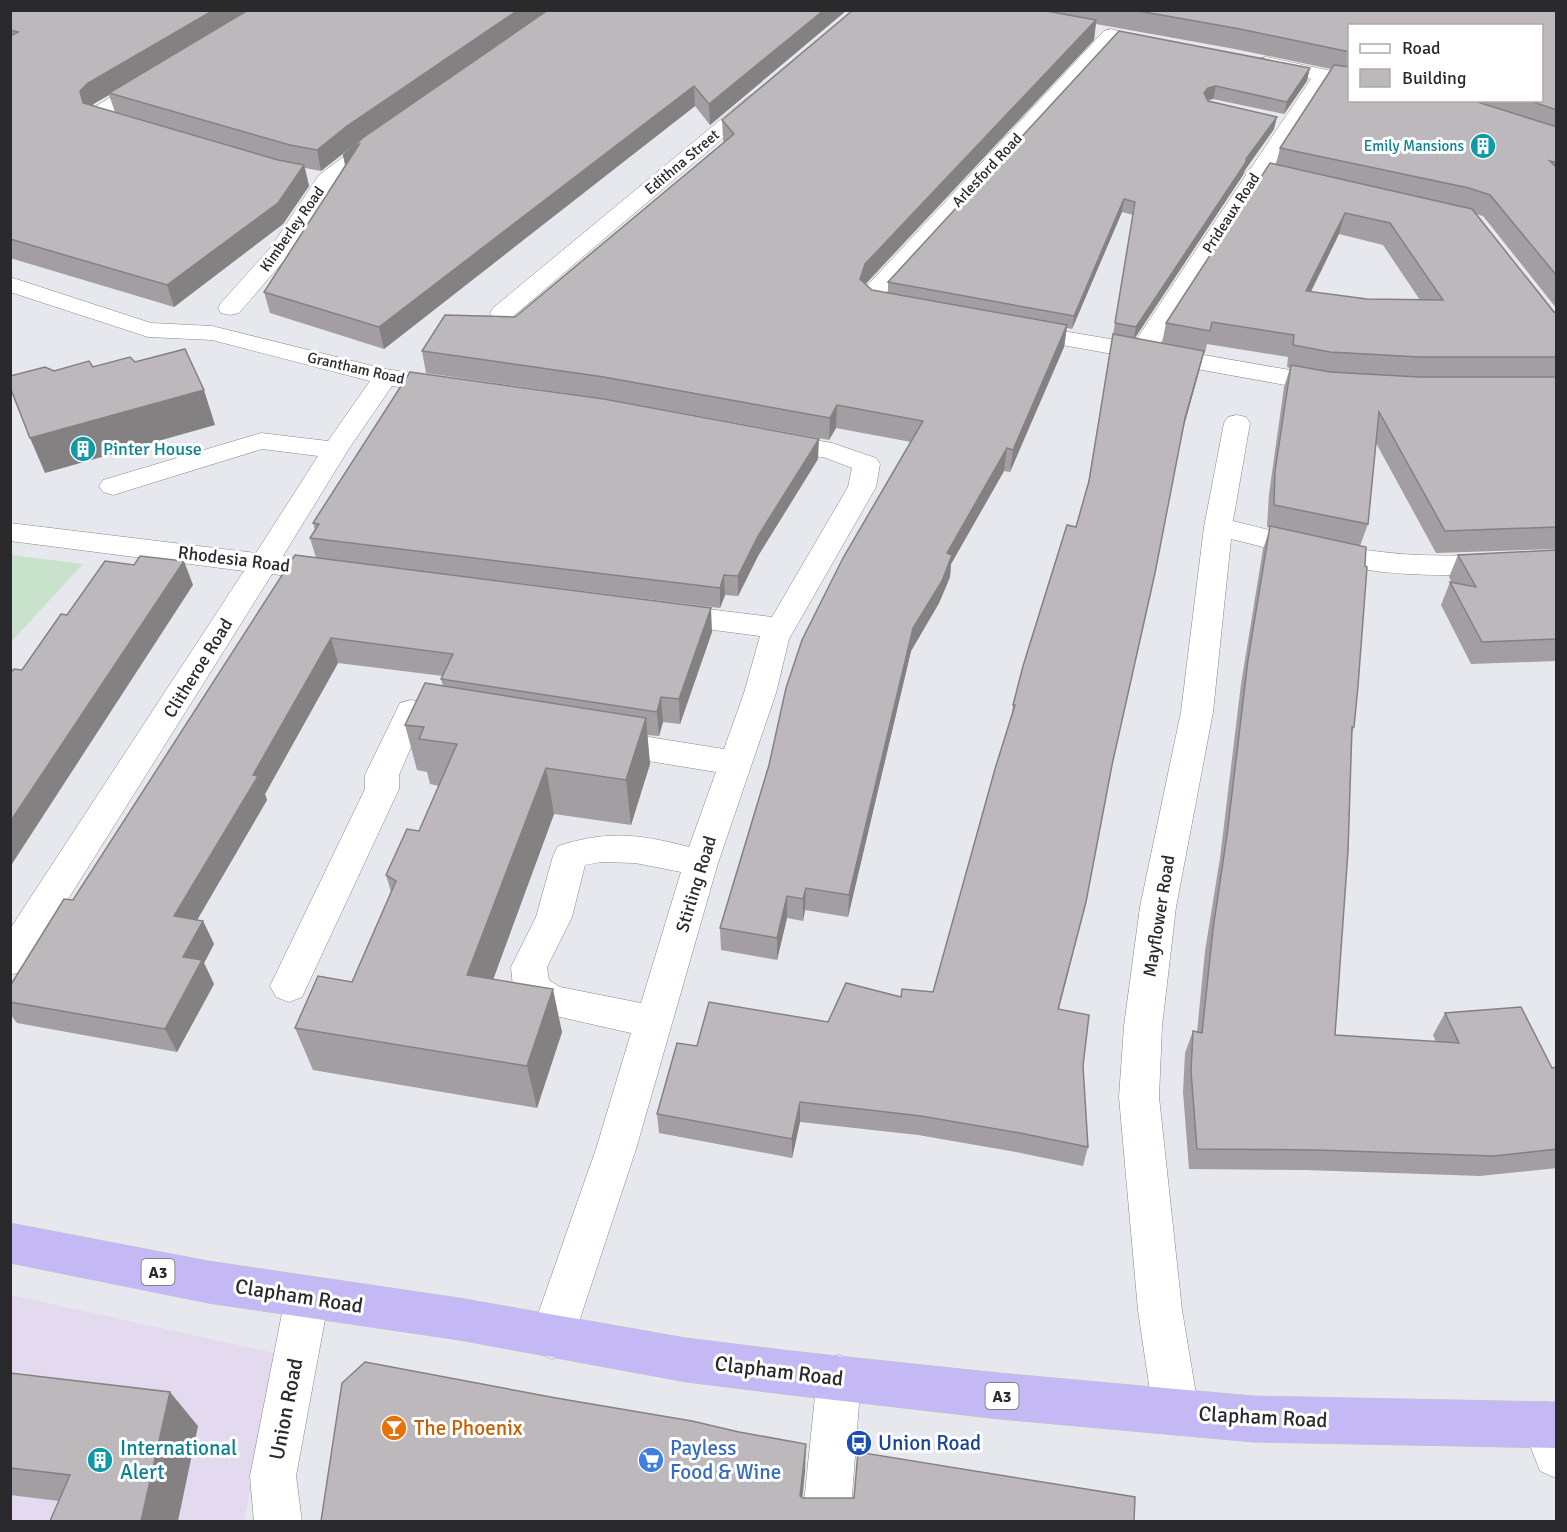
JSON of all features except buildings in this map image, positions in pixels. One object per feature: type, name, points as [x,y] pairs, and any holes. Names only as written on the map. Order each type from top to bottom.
[{"type":"highway","name":"Clapham Road","points":[[10,1243],[112,1264],[307,1298],[459,1319],[686,1360],[999,1396],[1253,1419],[1553,1435]]},
{"type":"street","name":"Arlesford Road","points":[[926,313],[880,305],[873,299],[874,292],[1121,37],[1087,31]]},
{"type":"street","points":[[1246,59],[1348,81]]},
{"type":"street","points":[[148,134],[103,121],[98,117],[98,113],[172,68]]},
{"type":"street","name":"Prideaux Road","points":[[1143,353],[1147,342],[1256,173],[1278,122],[1323,75]]},
{"type":"street","name":"Edithna Street","points":[[502,313],[773,86]]},
{"type":"street","name":"Kimberley Road","points":[[230,308],[279,252],[316,179],[394,129]]},
{"type":"street","points":[[1256,173],[1328,188]]},
{"type":"street","name":"Grantham Road","points":[[10,284],[148,330],[212,333],[385,376],[475,390]]},
{"type":"street","points":[[995,326],[1294,380],[1355,387]]},
{"type":"street","name":"Clitheroe Road","points":[[10,960],[335,450],[385,376]]},
{"type":"street","name":"Mayflower Road","points":[[1176,1412],[1160,1310],[1139,1097],[1143,1026],[1158,907],[1197,712],[1218,527],[1238,423]]},
{"type":"street","name":"Stirling Road","points":[[552,1337],[616,1149],[700,863],[737,763],[779,628],[862,487],[866,464],[849,456],[756,437]]},
{"type":"street","points":[[113,486],[261,441],[335,450]]},
{"type":"street","points":[[1218,527],[1382,562],[1458,565],[1557,561]]},
{"type":"street","name":"Rhodesia Road","points":[[10,532],[360,575]]},
{"type":"street","points":[[642,610],[779,628]]},
{"type":"street","points":[[289,986],[382,789],[382,775],[411,711],[480,722]]},
{"type":"street","points":[[572,737],[737,763]]},
{"type":"street","points":[[654,1022],[550,1000],[532,988],[530,967],[554,917],[570,856],[585,850],[607,847],[653,852],[700,863]]},
{"type":"street","name":"Union Road","points":[[278,1521],[273,1476],[307,1298]]},
{"type":"street","points":[[826,1521],[839,1377]]},
{"type":"shaded area","points":[[11,1295],[279,1354],[244,1521],[11,1522]]},
{"type":"green space","points":[[10,555],[83,564],[11,642]]},
{"type":"place","name":"Emily Mansions","points":[[1483,146]]},
{"type":"place","name":"Pinter House","points":[[83,449]]},
{"type":"place","name":"The Phoenix","points":[[394,1428]]},
{"type":"place","name":"Union Road","points":[[859,1443]]},
{"type":"place","name":"International Alert","points":[[100,1460]]},
{"type":"place","name":"Payless Food & Wine","points":[[651,1460]]}]
